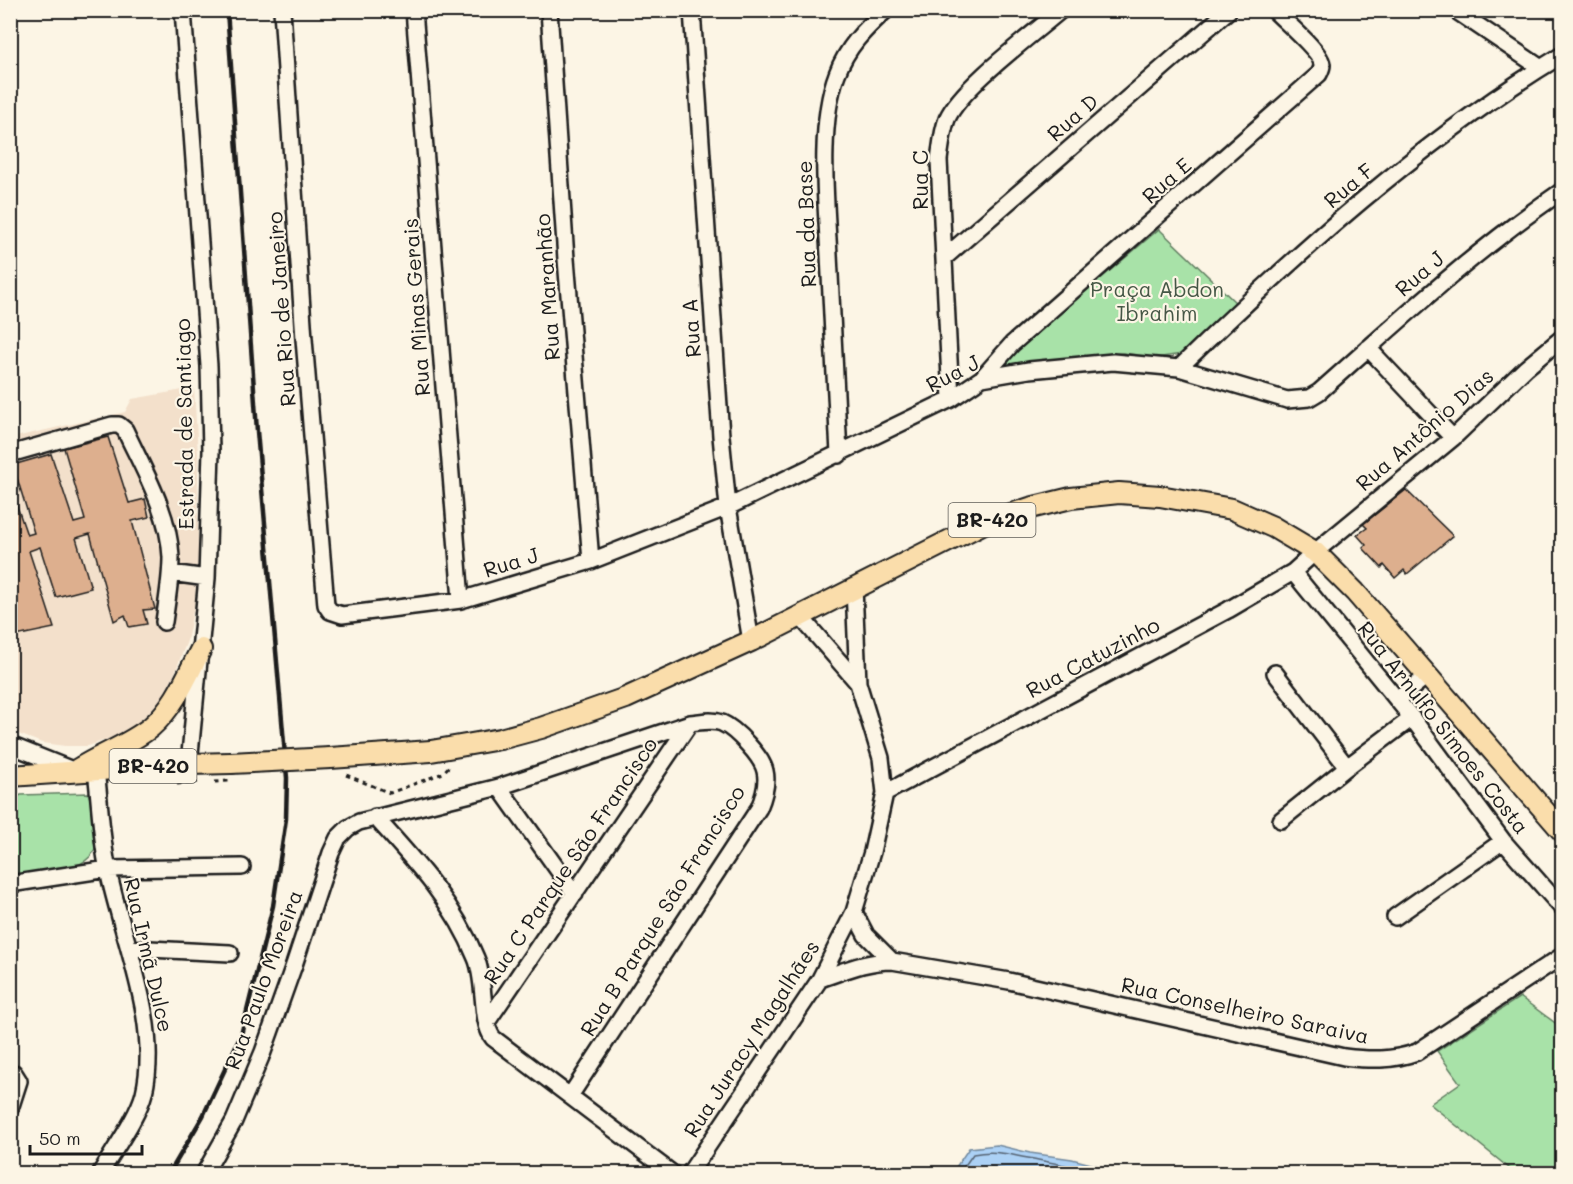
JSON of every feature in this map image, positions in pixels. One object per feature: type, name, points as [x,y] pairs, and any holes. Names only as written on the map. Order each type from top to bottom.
[{"type":"main road","name":"BR-420","points":[[15,778],[75,771],[431,751],[500,739],[541,728],[626,698],[751,641],[984,523],[1071,498],[1119,493],[1160,496],[1232,509],[1273,527],[1314,552],[1355,592],[1563,831]]},
{"type":"main road","points":[[75,771],[150,727],[178,694],[201,649]]},
{"type":"street","name":"Estrada de Santiago","points":[[183,10],[209,366],[210,451],[207,578],[189,764]]},
{"type":"street","name":"Rua Rio de Janeiro","points":[[282,10],[304,339],[326,605]]},
{"type":"street","name":"Rua Minas Gerais","points":[[414,10],[461,600]]},
{"type":"street","name":"Rua Maranhão","points":[[549,10],[566,258],[591,561]]},
{"type":"street","name":"Rua A","points":[[692,10],[720,424],[728,507],[751,641]]},
{"type":"street","name":"Rua C","points":[[951,399],[939,160],[947,119],[961,98],[1061,10]]},
{"type":"street","name":"Rua D","points":[[944,258],[1229,10]]},
{"type":"street","name":"Rua E","points":[[982,378],[1012,344],[1319,74],[1322,67],[1321,61],[1313,49],[1274,10]]},
{"type":"street","points":[[1455,10],[1541,68]]},
{"type":"street","name":"Rua da Base","points":[[839,455],[825,187],[829,103],[837,74],[850,47],[865,28],[885,11]]},
{"type":"street","name":"Rua F","points":[[1179,368],[1298,255],[1426,149],[1476,112],[1563,55]]},
{"type":"street","name":"Rua J","points":[[326,605],[330,611],[342,615],[461,600],[591,561],[728,507],[951,399],[982,378],[1029,370],[1113,362],[1179,368],[1287,400],[1309,398],[1319,392],[1472,257],[1524,217],[1563,191]]},
{"type":"street","name":"Rua Antônio Dias","points":[[1314,552],[1453,438],[1526,368],[1563,338]]},
{"type":"street","points":[[1368,348],[1453,438]]},
{"type":"street","points":[[10,454],[112,425],[125,430],[162,513],[168,535],[171,573],[164,622]]},
{"type":"street","name":"Rua Catuzinho","points":[[885,793],[1228,610],[1293,572],[1314,552]]},
{"type":"street","name":"Rua Arnulfo Simoes Costa","points":[[1293,572],[1412,718],[1503,841],[1563,908]]},
{"type":"street","points":[[171,573],[207,578]]},
{"type":"street","points":[[854,587],[858,683]]},
{"type":"street","points":[[799,615],[858,683]]},
{"type":"street","points":[[1275,673],[1347,767]]},
{"type":"street","points":[[1397,700],[1428,675]]},
{"type":"street","name":"Rua Juracy Magalhães","points":[[689,1173],[820,980],[854,912],[872,852],[885,793],[881,758],[858,683]]},
{"type":"street","points":[[1281,820],[1412,718]]},
{"type":"street","name":"Rua B Parque São Francisco","points":[[375,817],[499,787],[690,723],[709,721],[723,724],[737,734],[760,759],[766,772],[764,796],[753,817],[570,1096]]},
{"type":"street","name":"Rua C Parque São Francisco","points":[[487,1022],[690,723]]},
{"type":"street","points":[[10,745],[75,771]]},
{"type":"street","name":"Rua Irmã Dulce","points":[[96,770],[108,869],[146,1024],[146,1082],[143,1097],[100,1173]]},
{"type":"street","points":[[499,787],[575,894]]},
{"type":"street","points":[[375,817],[414,859],[454,913],[477,958],[484,989],[487,1022],[493,1038],[673,1173]]},
{"type":"street","name":"Rua Paulo Moreira","points":[[204,1173],[234,1120],[263,1052],[334,846],[348,828],[375,817]]},
{"type":"street","points":[[1395,917],[1503,841]]},
{"type":"street","points":[[10,884],[108,869],[242,867]]},
{"type":"street","points":[[854,912],[866,935],[892,961]]},
{"type":"street","points":[[129,948],[230,952]]},
{"type":"street","name":"Rua Conselheiro Saraiva","points":[[820,980],[861,964],[892,961],[1009,981],[1344,1057],[1373,1060],[1400,1058],[1417,1052],[1563,956]]},
{"type":"street","points":[[10,1072],[14,1073],[19,1081],[10,1109]]},
{"type":"path","points":[[346,775],[390,794],[443,773],[467,744]]},
{"type":"shaded area","points":[[194,388],[198,454],[198,557],[195,601],[187,641],[174,675],[159,702],[135,726],[88,746],[42,743],[11,731],[11,438],[125,412],[132,399]]},
{"type":"green space","name":"Praça Abdon Ibrahim","points":[[1159,229],[1237,304],[1182,354],[1155,358],[1123,353],[1010,370],[1003,366],[1004,361]]},
{"type":"green space","points":[[88,793],[96,819],[98,839],[93,852],[84,862],[70,868],[11,880],[11,800],[21,795]]},
{"type":"green space","points":[[1520,997],[1562,1028],[1562,1173],[1515,1173],[1430,1104],[1460,1083],[1437,1051]]},
{"type":"water","points":[[997,1145],[1030,1153],[1072,1159],[1125,1173],[1023,1173],[991,1167],[985,1173],[952,1173],[969,1148]]},
{"type":"building","points":[[108,437],[129,503],[145,499],[149,517],[132,521],[155,609],[143,610],[147,624],[129,627],[125,615],[114,621],[90,534],[76,538],[91,588],[56,597],[40,547],[29,551],[54,628],[16,636],[10,619],[10,486],[27,535],[34,533],[13,465],[51,454],[74,523],[85,520],[64,448]]},
{"type":"building","points":[[1406,490],[1453,536],[1407,574],[1404,570],[1395,578],[1384,565],[1382,568],[1363,548],[1366,545],[1357,535],[1367,528],[1363,524]]},
{"type":"railway","points":[[169,1174],[203,1116],[241,1035],[273,906],[286,819],[287,778],[257,431],[227,10]]}]
